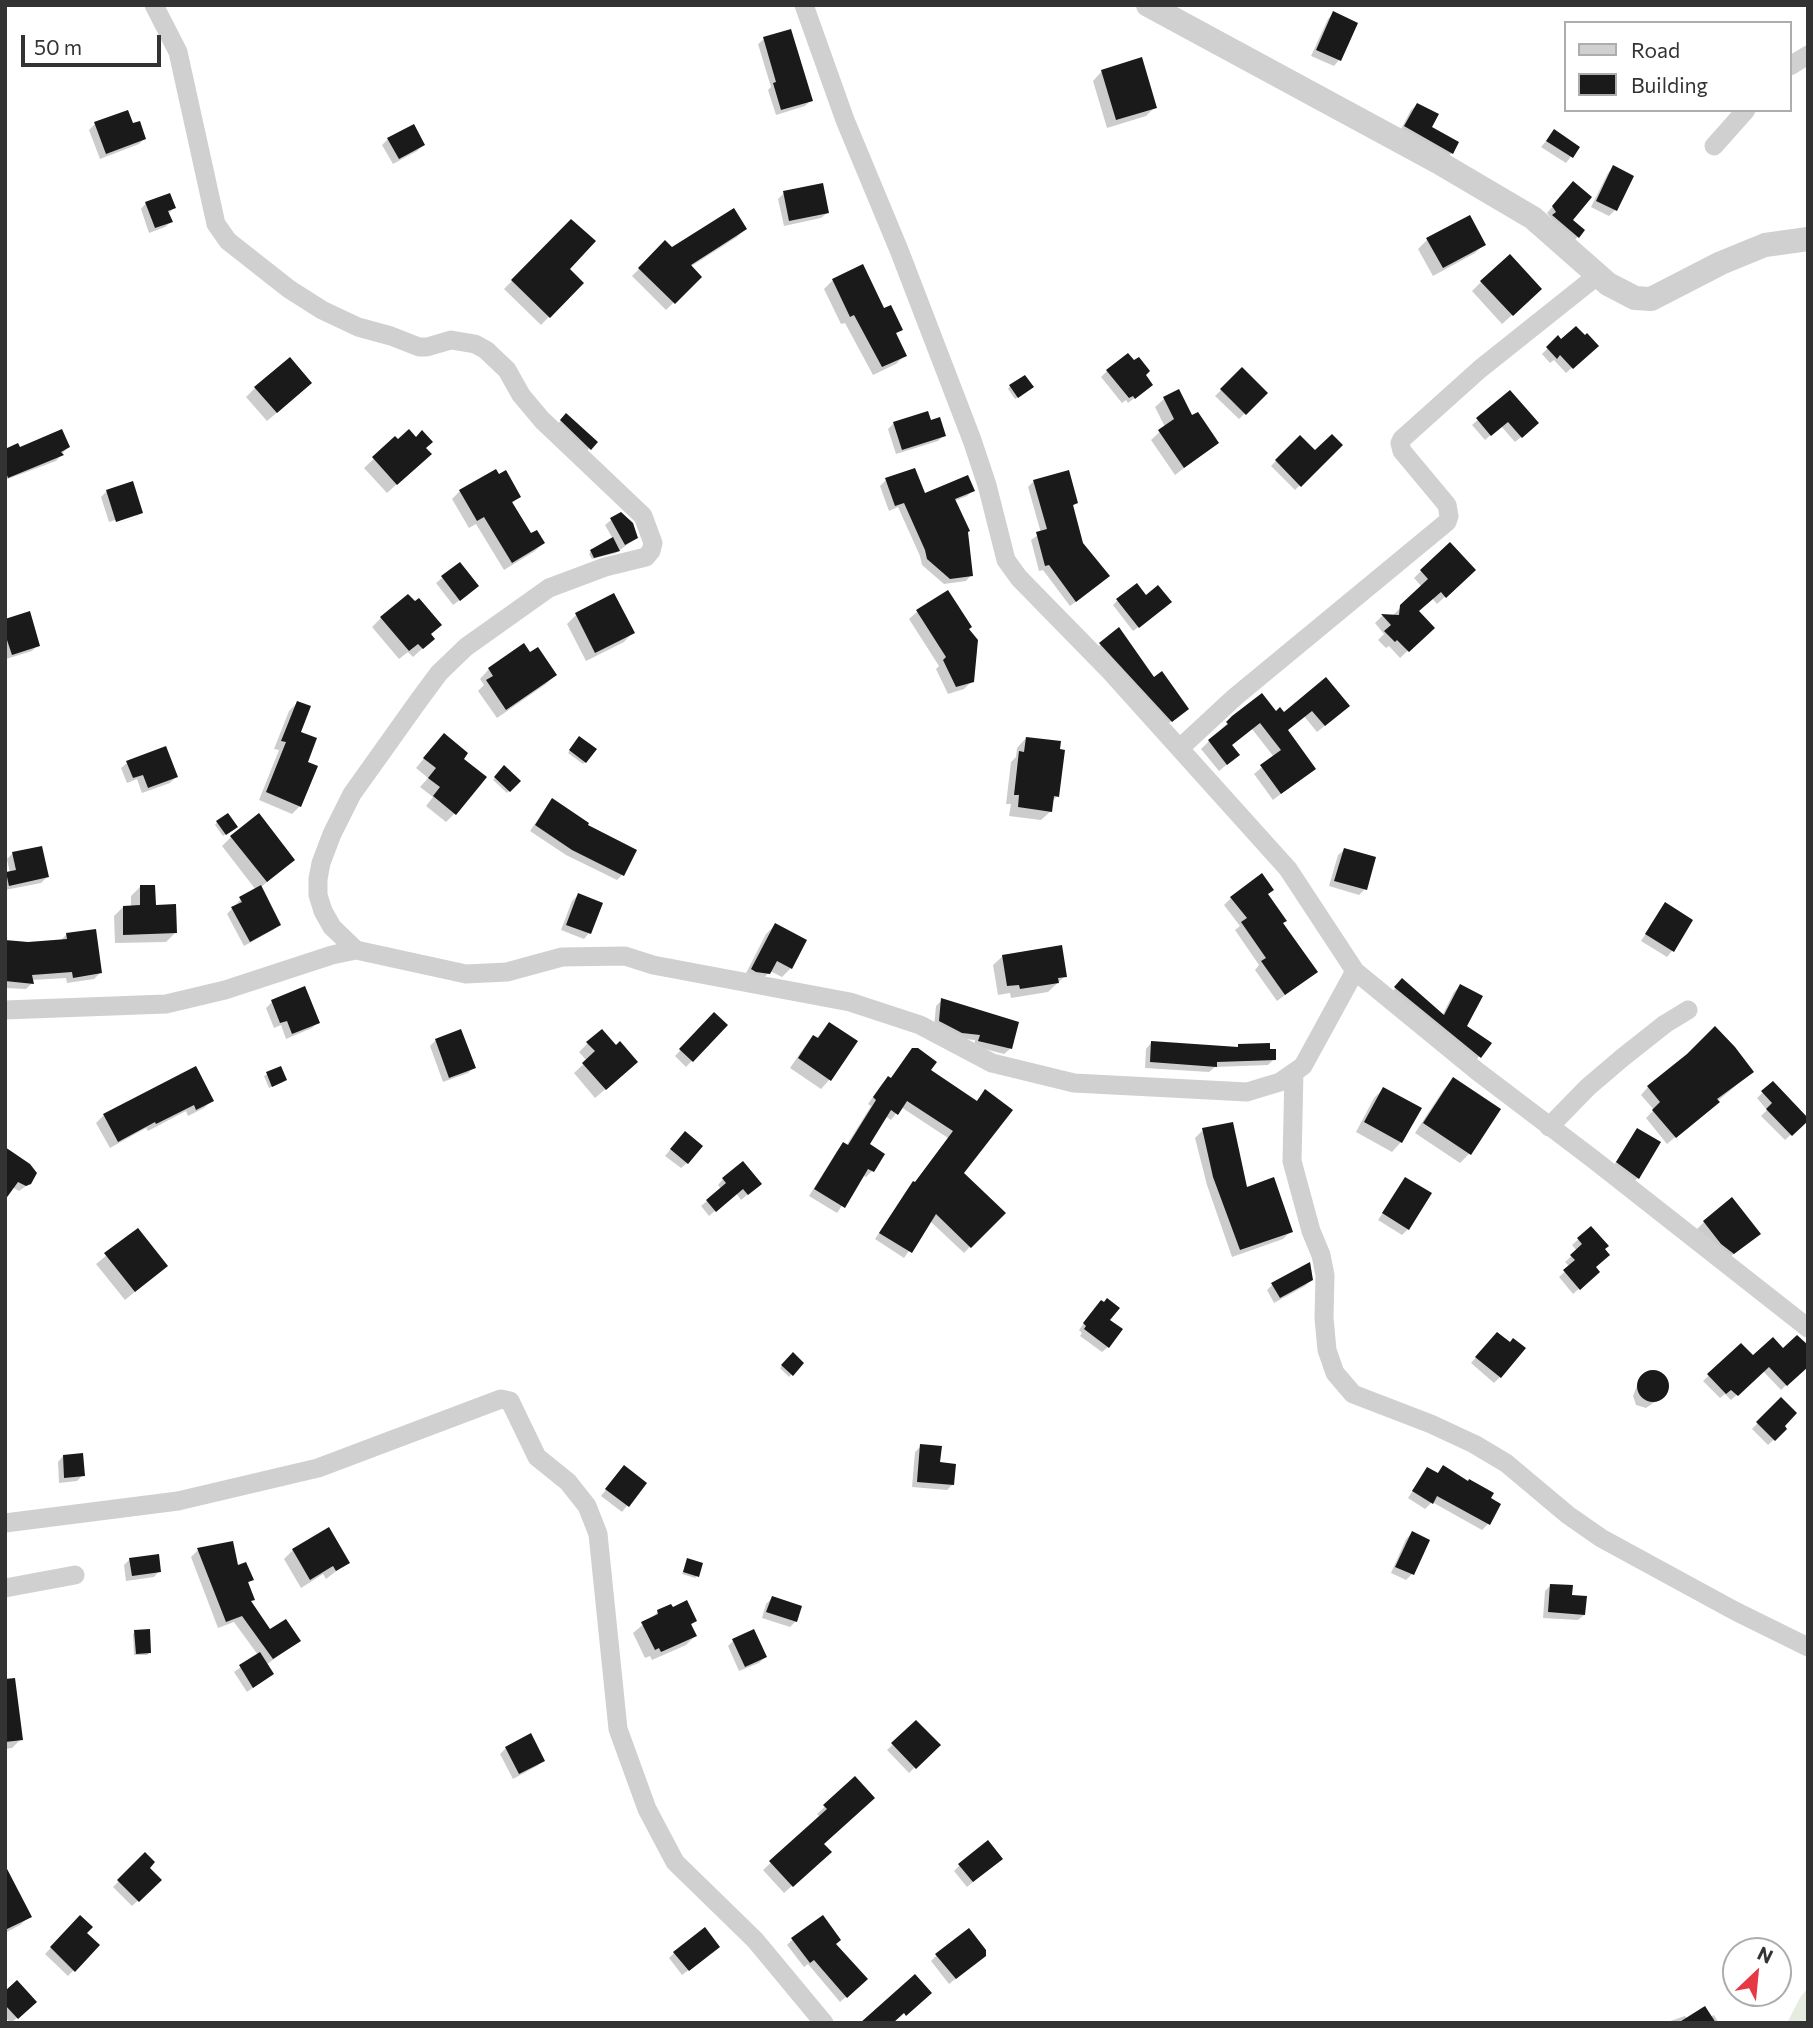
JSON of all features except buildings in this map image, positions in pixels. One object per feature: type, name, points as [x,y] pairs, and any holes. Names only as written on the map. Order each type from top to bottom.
[{"type":"street","points":[[154,5],[178,52],[216,223],[228,241],[289,289],[322,310],[358,327],[419,347],[451,340],[475,344],[486,350],[507,370],[521,395],[542,420],[643,516],[653,543],[646,557],[595,570],[549,588],[466,647],[432,682],[352,794],[321,863],[318,895],[323,911],[332,927],[356,950]]},
{"type":"street","points":[[804,5],[845,120],[899,250],[972,440],[987,485],[1006,560],[1019,578],[1180,748],[1288,869],[1355,971],[1549,1128],[1593,1159],[1808,1328]]},
{"type":"street","points":[[1148,5],[1313,93],[1533,218],[1608,284],[1635,299],[1651,299],[1740,254],[1765,245],[1808,239]]},
{"type":"street","points":[[1792,65],[1808,55]]},
{"type":"street","points":[[1714,146],[1743,112]]},
{"type":"street","points":[[1180,748],[1235,697],[1447,522],[1447,505],[1402,451],[1402,439],[1480,369],[1598,275]]},
{"type":"street","points":[[5,1010],[166,1004],[225,990],[332,955],[356,950],[466,974],[507,972],[562,957],[625,956],[653,965],[850,1002],[920,1024],[992,1063],[1074,1083],[1247,1092],[1280,1082],[1303,1066],[1355,971]]},
{"type":"street","points":[[1549,1128],[1588,1087],[1622,1058],[1665,1024],[1688,1010]]},
{"type":"street","points":[[1294,1072],[1292,1161],[1325,1275],[1324,1318],[1327,1350],[1335,1373],[1353,1394],[1474,1444],[1506,1463],[1601,1538],[1687,1586],[1808,1647]]},
{"type":"street","points":[[5,1523],[178,1501],[318,1468],[501,1399],[510,1401],[537,1457],[568,1482],[587,1506],[598,1534],[618,1729],[648,1809],[675,1862],[755,1940],[824,2023]]},
{"type":"street","points":[[5,1588],[75,1575]]},
{"type":"shaded area","points":[[1808,1988],[1808,2023],[1787,2023],[1801,1996]]}]
